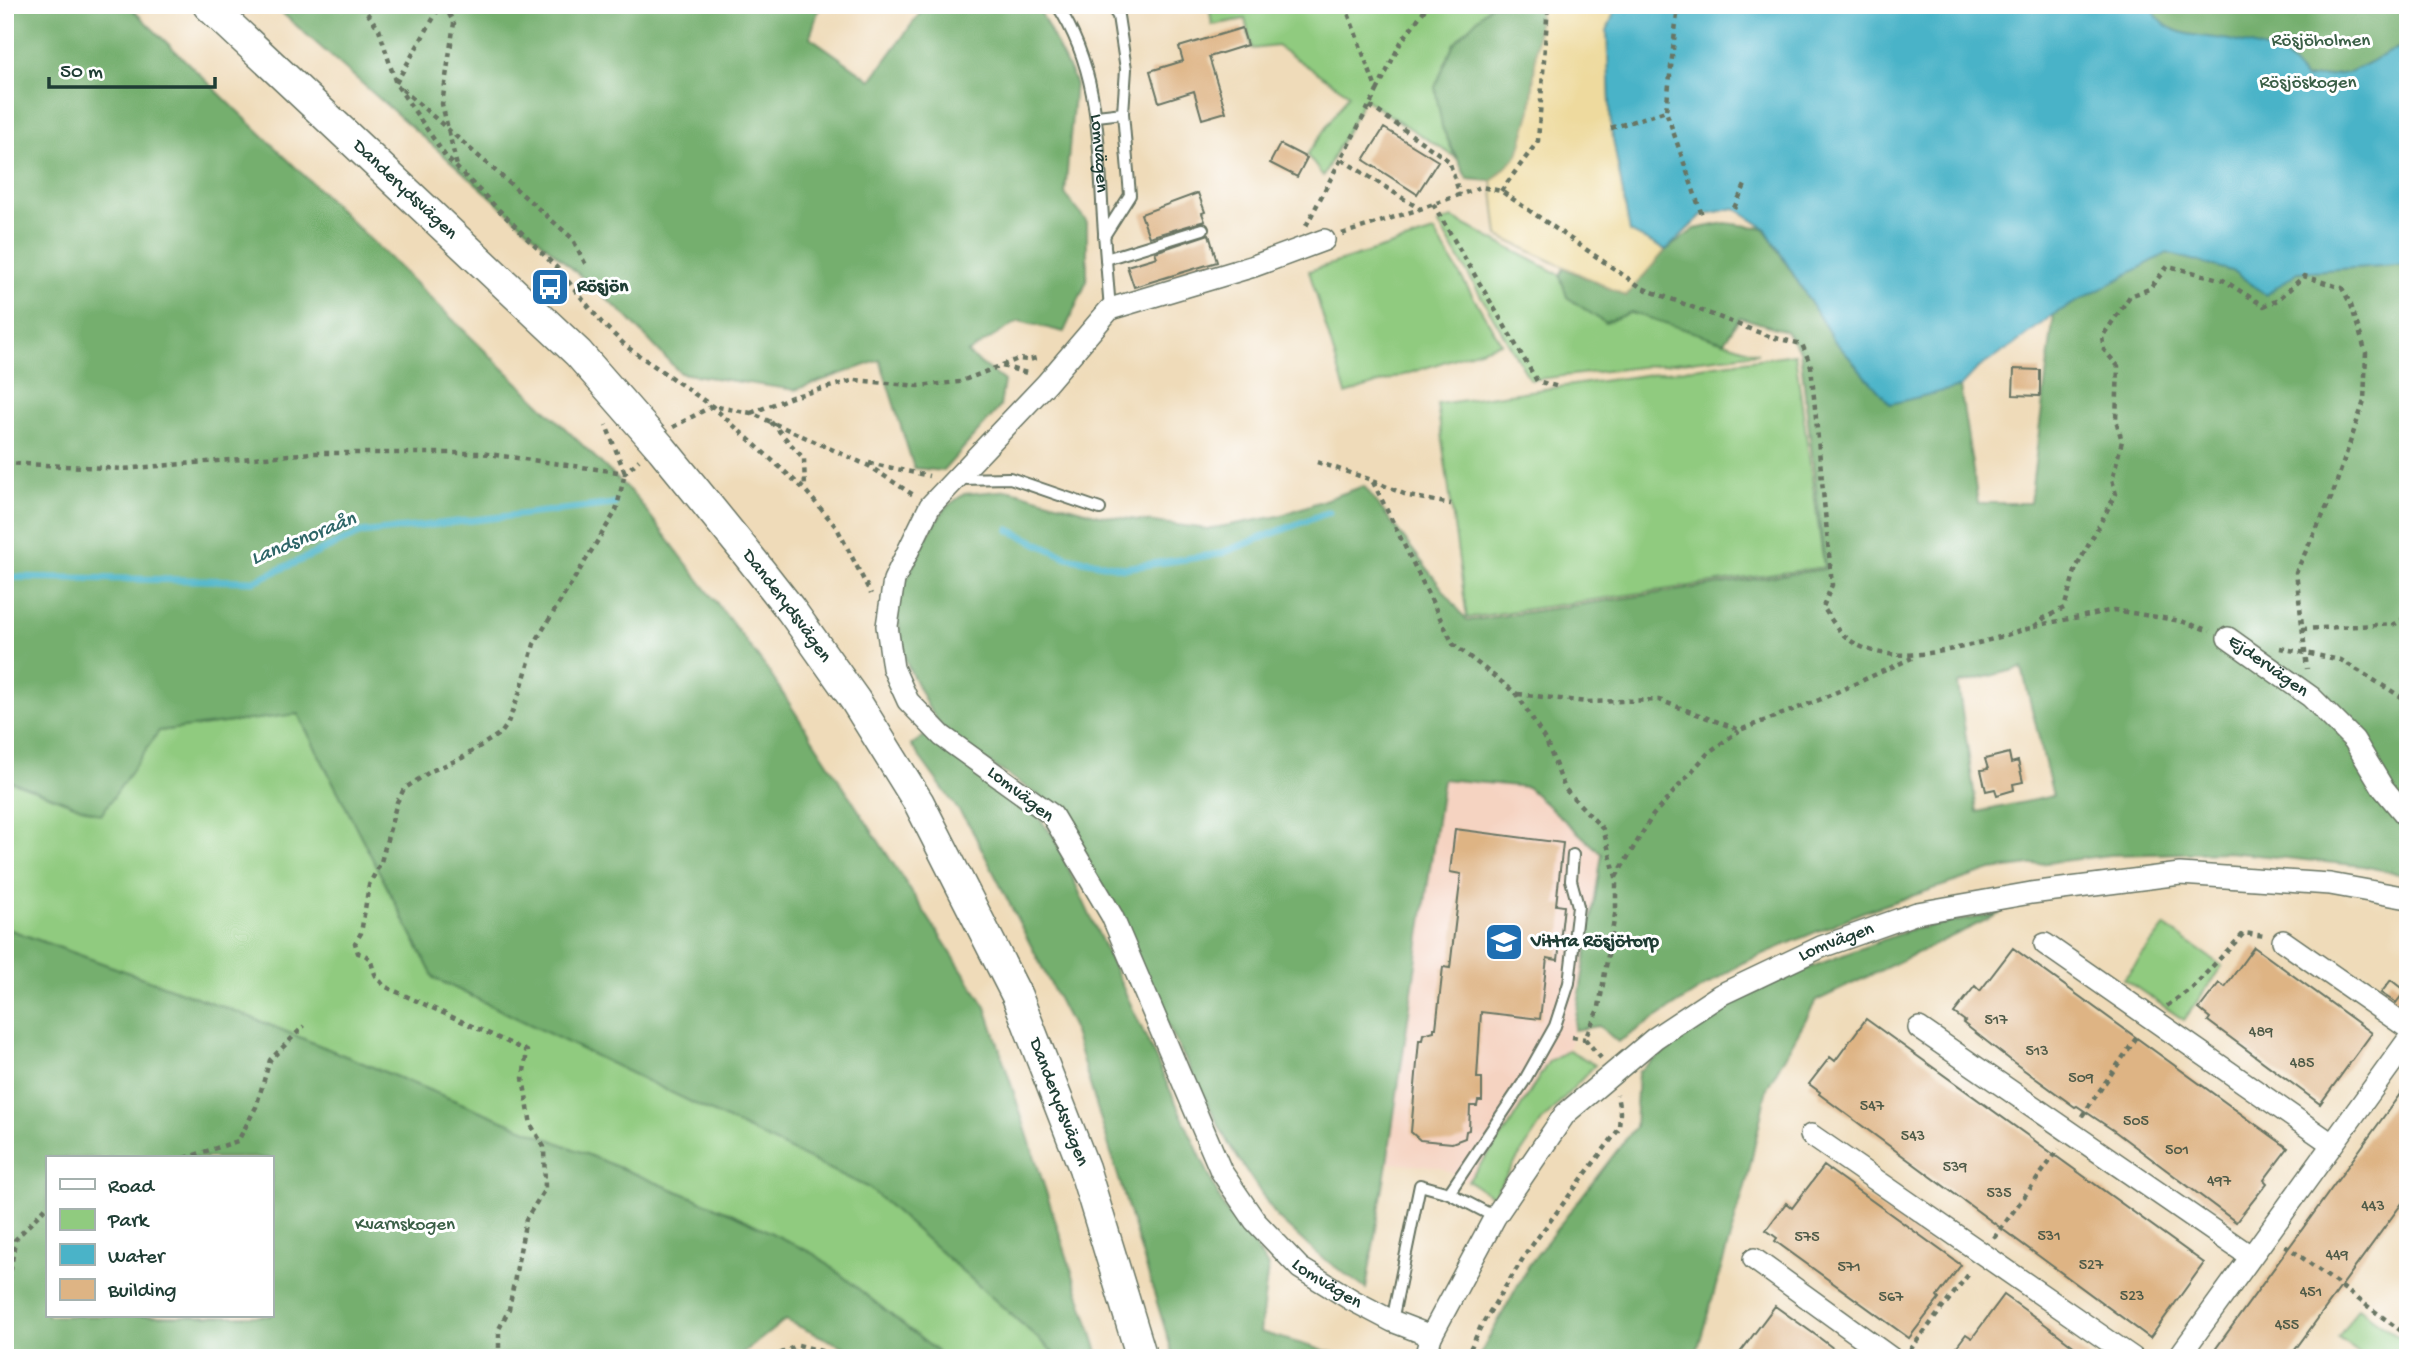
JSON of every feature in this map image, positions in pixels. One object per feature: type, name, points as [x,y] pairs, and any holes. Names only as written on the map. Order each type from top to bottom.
[{"type":"main road","name":"Danderydsvägen","points":[[208,5],[578,353],[662,449],[752,560],[855,700],[919,803],[1017,996],[1084,1168],[1142,1358]]},
{"type":"street","points":[[1110,309],[1254,266],[1324,240]]},
{"type":"street","name":"Lomvägen","points":[[1110,309],[1073,353],[930,506],[894,580],[887,626],[893,668],[908,701],[942,736],[1052,815],[1112,916],[1221,1171],[1255,1221],[1300,1268],[1392,1321],[1431,1336]]},
{"type":"street","name":"Ejdervägen","points":[[2228,638],[2311,697],[2354,740],[2383,788],[2408,818]]},
{"type":"street","name":"Lomvägen","points":[[1425,1358],[1431,1336],[1495,1217],[1565,1114],[1655,1038],[1720,995],[1821,947],[1917,913],[2031,893],[2180,874],[2330,884],[2408,898]]},
{"type":"street","points":[[2283,941],[2408,1028]]},
{"type":"street","points":[[2045,944],[2332,1144]]},
{"type":"street","points":[[1919,1028],[2250,1256]]},
{"type":"street","points":[[2178,1358],[2332,1144],[2404,1053]]},
{"type":"street","points":[[1811,1135],[2133,1358]]},
{"type":"street","points":[[1754,1259],[1891,1358]]},
{"type":"lane","name":"Lomvägen","points":[[1057,5],[1070,25],[1089,80],[1097,117],[1110,309]]},
{"type":"lane","points":[[1104,236],[1130,195],[1123,113],[1126,69],[1118,16],[1110,5]]},
{"type":"lane","points":[[1097,117],[1123,113]]},
{"type":"lane","points":[[1106,259],[1203,229]]},
{"type":"lane","points":[[955,479],[1010,478],[1100,509]]},
{"type":"lane","points":[[1449,1193],[1523,1083],[1555,1026],[1569,983],[1578,906],[1571,880],[1573,855]]},
{"type":"lane","points":[[1392,1321],[1420,1185],[1449,1193],[1495,1217]]},
{"type":"path","points":[[361,5],[379,29],[396,83],[446,157],[559,270],[602,323],[627,347],[712,406],[805,490],[837,528],[887,626]]},
{"type":"path","points":[[396,83],[443,5],[454,23],[442,104],[457,167]]},
{"type":"path","points":[[1345,5],[1377,91]]},
{"type":"path","points":[[1292,251],[1370,106],[1401,42],[1428,5]]},
{"type":"path","points":[[1501,191],[1538,141],[1548,5]]},
{"type":"path","points":[[1678,5],[1665,111],[1702,215]]},
{"type":"path","points":[[396,83],[572,238],[587,267]]},
{"type":"path","points":[[1370,106],[1449,161],[1460,195]]},
{"type":"path","points":[[1611,128],[1665,111]]},
{"type":"path","points":[[1341,159],[1420,209]]},
{"type":"path","points":[[1734,208],[1745,185]]},
{"type":"path","points":[[1324,240],[1481,187],[1501,191],[1642,288],[1771,337],[1802,344],[1811,366],[1832,585],[1823,607],[1845,637],[1868,651],[1888,656],[1916,656]]},
{"type":"path","points":[[1433,204],[1537,381],[1559,387]]},
{"type":"path","points":[[1616,877],[1653,815],[1709,752],[1740,730],[1819,700],[1916,656],[2034,626],[2064,608],[2076,568],[2116,494],[2112,480],[2122,441],[2116,420],[2118,366],[2104,350],[2102,337],[2130,296],[2150,289],[2168,266],[2223,280],[2264,306],[2278,300],[2304,276],[2342,288],[2351,305],[2366,353],[2364,401],[2332,496],[2296,572],[2311,697]]},
{"type":"path","points":[[751,413],[792,397],[855,380],[919,386],[959,382],[1018,359],[1029,360],[1056,352],[1073,353]]},
{"type":"path","points":[[672,427],[712,406],[751,413],[869,466],[930,506]]},
{"type":"path","points":[[769,420],[804,459],[805,490]]},
{"type":"path","points":[[5,463],[123,469],[313,453],[481,453],[625,473]]},
{"type":"path","points":[[499,1358],[499,1329],[509,1309],[526,1219],[545,1189],[544,1147],[531,1125],[523,1078],[527,1051],[384,986],[376,977],[372,960],[366,954],[358,953],[355,943],[361,933],[369,885],[382,862],[397,802],[404,789],[431,771],[462,758],[502,732],[507,725],[534,644],[616,511],[625,473],[639,460]]},
{"type":"path","points":[[858,461],[918,475],[955,479]]},
{"type":"path","points":[[1318,462],[1409,496],[1451,504]]},
{"type":"path","points":[[1372,480],[1453,644],[1517,694],[1547,743],[1565,789],[1603,829],[1616,877],[1616,909],[1599,1007],[1585,1039]]},
{"type":"path","name":"Ejdervägen","points":[[2034,626],[2114,610],[2181,621],[2228,638]]},
{"type":"path","points":[[2302,629],[2395,624],[2408,616]]},
{"type":"path","points":[[2279,648],[2341,660],[2408,701]]},
{"type":"path","points":[[1517,694],[1586,702],[1659,700],[1740,730]]},
{"type":"path","points":[[192,1156],[238,1141],[256,1107],[270,1060],[304,1026]]},
{"type":"path","points":[[1572,1037],[1585,1039],[1602,1058]]},
{"type":"path","points":[[1466,1358],[1481,1326],[1527,1252],[1619,1129],[1620,1112],[1616,1091]]},
{"type":"path","points":[[5,1289],[9,1284],[15,1240],[46,1207]]},
{"type":"path","points":[[2267,1232],[2408,1336]]},
{"type":"path","points":[[771,1358],[798,1345],[848,1358]]},
{"type":"shaded area","name":"Vittra Rösjötorp","points":[[1443,779],[1527,787],[1603,855],[1569,1050],[1549,1061],[1506,1131],[1468,1181],[1439,1167],[1387,1163]]},
{"type":"green space","points":[[5,5],[128,5],[635,496],[767,669],[986,1007],[1100,1358],[1060,1358],[869,1188],[434,978],[298,714],[159,731],[101,815],[5,779]]},
{"type":"green space","points":[[273,5],[820,5],[810,37],[871,80],[926,5],[1037,5],[1075,82],[1065,194],[1087,222],[1087,281],[1064,332],[1019,321],[967,353],[1004,381],[1000,407],[943,471],[914,468],[880,360],[795,390],[680,373],[626,316]]},
{"type":"green space","points":[[1209,5],[1491,5],[1442,127],[1455,157],[1364,99],[1323,176],[1307,155],[1349,94],[1277,46],[1252,49],[1245,19],[1212,25]]},
{"type":"green space","points":[[1491,5],[1540,5],[1531,110],[1518,155],[1492,181],[1467,179],[1442,127],[1435,87],[1454,43]]},
{"type":"green space","name":"Rösjöholmen","points":[[2151,5],[2408,5],[2408,43],[2348,73],[2305,79],[2286,58],[2229,40],[2188,35],[2165,26]]},
{"type":"green space","points":[[1452,218],[1560,275],[1567,297],[1658,320],[1758,353],[1530,380],[1438,223]]},
{"type":"green space","points":[[1725,223],[1764,228],[1833,339],[1890,404],[1960,387],[1978,503],[2030,503],[2054,314],[2167,253],[2235,272],[2266,294],[2298,272],[2408,264],[2408,876],[2363,866],[2228,852],[2109,855],[1991,870],[1863,912],[1742,963],[1618,1042],[1599,1026],[1574,1030],[1602,854],[1527,787],[1443,779],[1366,1289],[1316,1253],[1277,1217],[1228,1143],[1056,807],[949,736],[928,707],[906,662],[895,605],[926,538],[945,508],[964,494],[1011,490],[1099,515],[1208,529],[1279,516],[1364,486],[1467,621],[1825,569],[1800,351],[1786,331],[1740,317],[1724,342],[1631,312],[1605,323],[1567,297],[1560,275],[1564,268],[1626,296],[1666,250],[1695,229]],"holes":[[[2022,668],[2053,796],[1977,812],[1958,684]]]},
{"type":"green space","points":[[1434,232],[1501,343],[1346,394],[1309,271]]},
{"type":"green space","points":[[1795,354],[1824,567],[1467,618],[1437,404]]},
{"type":"green space","points":[[298,714],[434,978],[869,1188],[1060,1358],[945,1358],[816,1255],[733,1214],[240,1013],[5,928],[5,779],[101,814],[159,731]]},
{"type":"green space","points":[[926,735],[1026,802],[1054,837],[1225,1210],[1268,1267],[1260,1332],[1351,1358],[1174,1358],[1072,1026],[970,826],[911,745]]},
{"type":"green space","points":[[2001,913],[1816,1001],[1767,1088],[1748,1176],[1695,1358],[1478,1358],[1529,1265],[1635,1127],[1638,1072],[1713,1015],[1780,979],[1909,930]]},
{"type":"green space","points":[[2165,926],[2222,966],[2184,1020],[2124,979]]},
{"type":"green space","name":"Kvarnskogen","points":[[5,928],[240,1013],[733,1214],[816,1255],[945,1358],[868,1358],[785,1320],[737,1358],[5,1358]]},
{"type":"green space","points":[[1569,1050],[1595,1065],[1543,1120],[1493,1196],[1468,1181],[1506,1131],[1549,1061]]},
{"type":"green space","points":[[2358,1308],[2408,1344],[2398,1358],[2366,1358],[2338,1338]]},
{"type":"sand","points":[[1540,5],[1617,5],[1607,31],[1611,128],[1630,231],[1666,250],[1626,296],[1498,236],[1492,181],[1518,155],[1531,110]]},
{"type":"water","points":[[1617,5],[2151,5],[2157,16],[2174,30],[2257,46],[2286,58],[2305,79],[2348,73],[2408,43],[2408,264],[2298,272],[2266,295],[2235,272],[2167,253],[2054,314],[1977,369],[1960,387],[1890,404],[1833,339],[1765,228],[1735,208],[1702,215],[1666,250],[1630,232],[1611,128],[1607,31]]},
{"type":"building","points":[[1242,28],[1247,45],[1209,57],[1226,112],[1202,119],[1194,91],[1159,102],[1150,71],[1183,61],[1179,47]]},
{"type":"building","points":[[1384,128],[1438,161],[1417,194],[1364,160]]},
{"type":"building","points":[[1280,144],[1307,158],[1297,177],[1270,163]]},
{"type":"building","points":[[1198,193],[1205,212],[1202,213],[1205,221],[1149,237],[1141,214]]},
{"type":"building","points":[[1209,234],[1217,262],[1134,287],[1127,266],[1157,257],[1155,252]]},
{"type":"building","points":[[2014,369],[2040,370],[2040,396],[2013,395]]},
{"type":"building","points":[[2009,753],[2011,763],[2018,761],[2023,782],[2013,784],[2014,790],[1997,795],[1995,789],[1986,791],[1981,770],[1988,769],[1985,759]]},
{"type":"building","points":[[1455,829],[1563,843],[1556,905],[1564,906],[1558,960],[1547,958],[1540,1019],[1481,1012],[1477,1078],[1482,1078],[1482,1101],[1478,1101],[1477,1106],[1470,1106],[1469,1130],[1466,1131],[1465,1138],[1452,1143],[1420,1140],[1411,1132],[1419,1040],[1422,1040],[1423,1034],[1436,1028],[1443,967],[1450,968],[1461,874],[1450,872]]},
{"type":"building","points":[[2254,947],[2372,1033],[2320,1104],[2208,1021],[2210,1018],[2199,1009],[2219,983],[2225,987]]},
{"type":"building","points":[[2013,948],[2288,1148],[2264,1180],[2267,1183],[2236,1222],[2113,1130],[2075,1107],[2013,1062],[1954,1013],[1975,986],[1980,991]]},
{"type":"building","points":[[2391,980],[2405,991],[2396,1003],[2381,993]]},
{"type":"building","points":[[1866,1019],[2204,1263],[2150,1338],[1809,1084],[1830,1057],[1835,1061]]},
{"type":"building","points":[[2408,1083],[2408,1195],[2289,1358],[2209,1358]]},
{"type":"building","points":[[1824,1166],[1961,1265],[1909,1338],[1775,1241],[1777,1238],[1766,1230],[1786,1203],[1792,1208]]},
{"type":"building","points":[[2004,1295],[2089,1358],[1948,1358],[1966,1334],[1972,1338]]},
{"type":"building","points":[[1775,1306],[1817,1336],[1846,1358],[1736,1358]]},
{"type":"waterway","name":"Landsnoraån","points":[[5,577],[254,581],[361,533],[614,504]]},
{"type":"waterway","points":[[1009,530],[1067,557],[1124,568],[1219,554],[1329,512]]},
{"type":"place","name":"Rösjön","points":[[550,287]]},
{"type":"place","name":"Vittra Rösjötorp","points":[[1504,942]]},
{"type":"park label","name":"Rösjöskogen","points":[[2308,83]]}]
